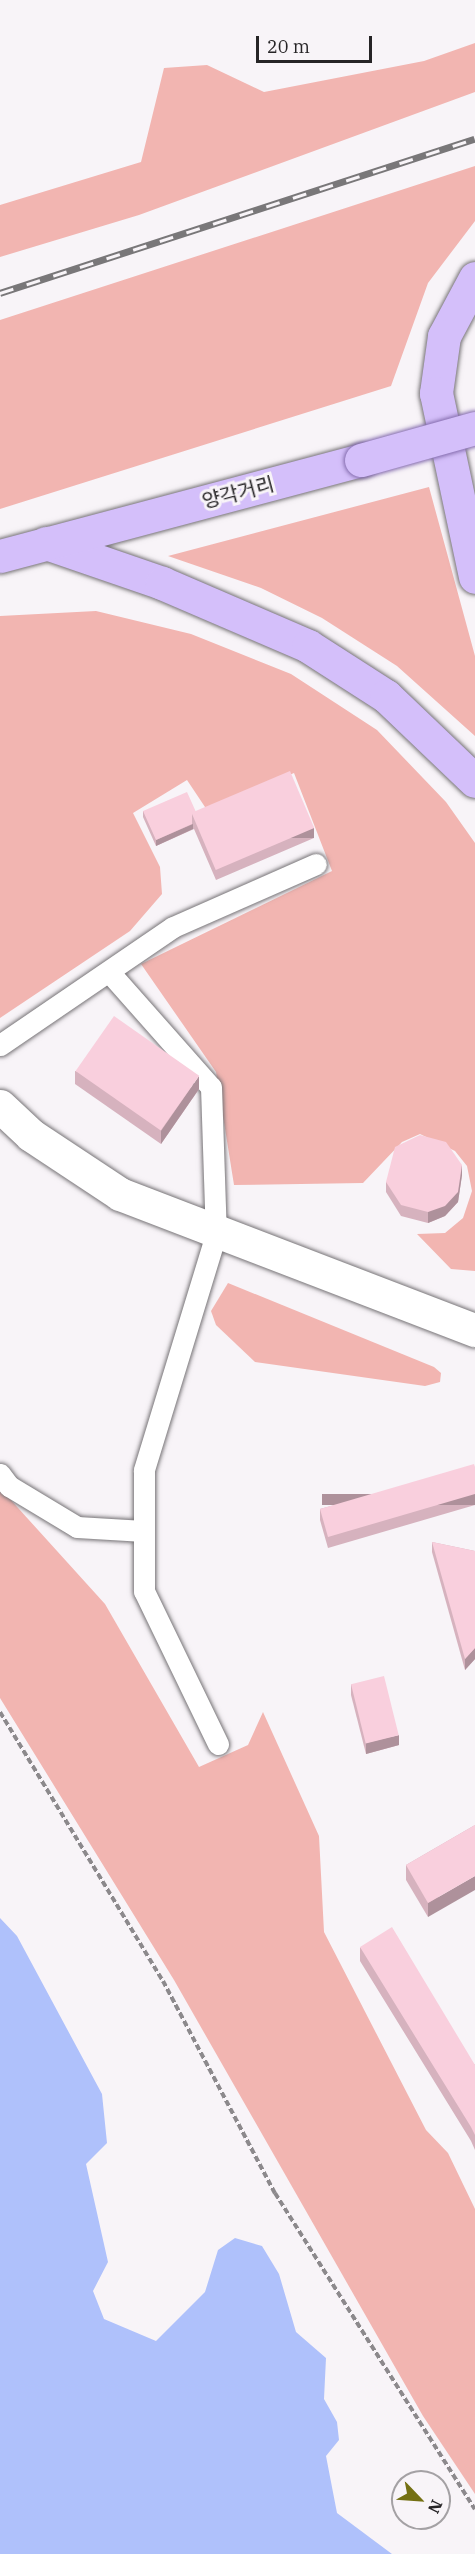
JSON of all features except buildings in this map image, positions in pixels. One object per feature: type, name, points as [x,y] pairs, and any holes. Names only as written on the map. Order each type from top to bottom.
[{"type":"main road","points":[[475,278],[444,336],[436,393],[475,577]]},
{"type":"main road","name":"양각거리","points":[[0,556],[475,428]]},
{"type":"main road","points":[[46,543],[162,583],[308,646],[386,696],[475,781]]},
{"type":"street","points":[[0,1106],[31,1135],[120,1194],[216,1234],[475,1332]]},
{"type":"lane","points":[[0,1045],[110,973],[173,927],[316,864]]},
{"type":"lane","points":[[110,973],[211,1087],[216,1234],[144,1470],[144,1591],[218,1744]]},
{"type":"lane","points":[[0,1474],[9,1486],[77,1527],[144,1531]]},
{"type":"path","points":[[0,1712],[163,1981],[274,2193],[475,2509]]},
{"type":"shaded area","points":[[475,43],[475,92],[139,215],[0,257],[0,205],[141,162],[164,68],[207,65],[264,92],[424,61]]},
{"type":"shaded area","points":[[475,166],[475,221],[428,283],[391,386],[0,509],[0,320]]},
{"type":"shaded area","points":[[429,487],[475,656],[475,736],[397,666],[322,618],[261,588],[168,556]]},
{"type":"shaded area","points":[[96,611],[191,634],[291,674],[377,730],[446,802],[475,843],[475,1271],[451,1269],[417,1234],[445,1233],[463,1218],[472,1191],[467,1166],[455,1151],[420,1134],[402,1142],[363,1183],[234,1185],[216,1072],[141,964],[332,871],[294,773],[207,810],[187,780],[133,813],[160,867],[162,894],[130,931],[0,1018],[0,616]]},
{"type":"shaded area","points":[[228,1283],[434,1367],[441,1373],[440,1382],[425,1386],[255,1362],[216,1325],[211,1311]]},
{"type":"shaded area","points":[[0,1488],[105,1604],[199,1767],[248,1745],[263,1712],[319,1836],[324,1932],[426,2130],[448,2153],[475,2209],[475,2494],[423,2416],[174,1980],[0,1698]]},
{"type":"water","points":[[0,1918],[17,1936],[102,2094],[107,2143],[86,2164],[108,2262],[93,2291],[104,2319],[156,2341],[205,2292],[218,2250],[235,2238],[262,2246],[279,2274],[296,2332],[326,2358],[324,2399],[337,2422],[339,2440],[326,2456],[337,2513],[392,2554],[0,2554]]},
{"type":"railway","points":[[0,293],[475,139]]}]
